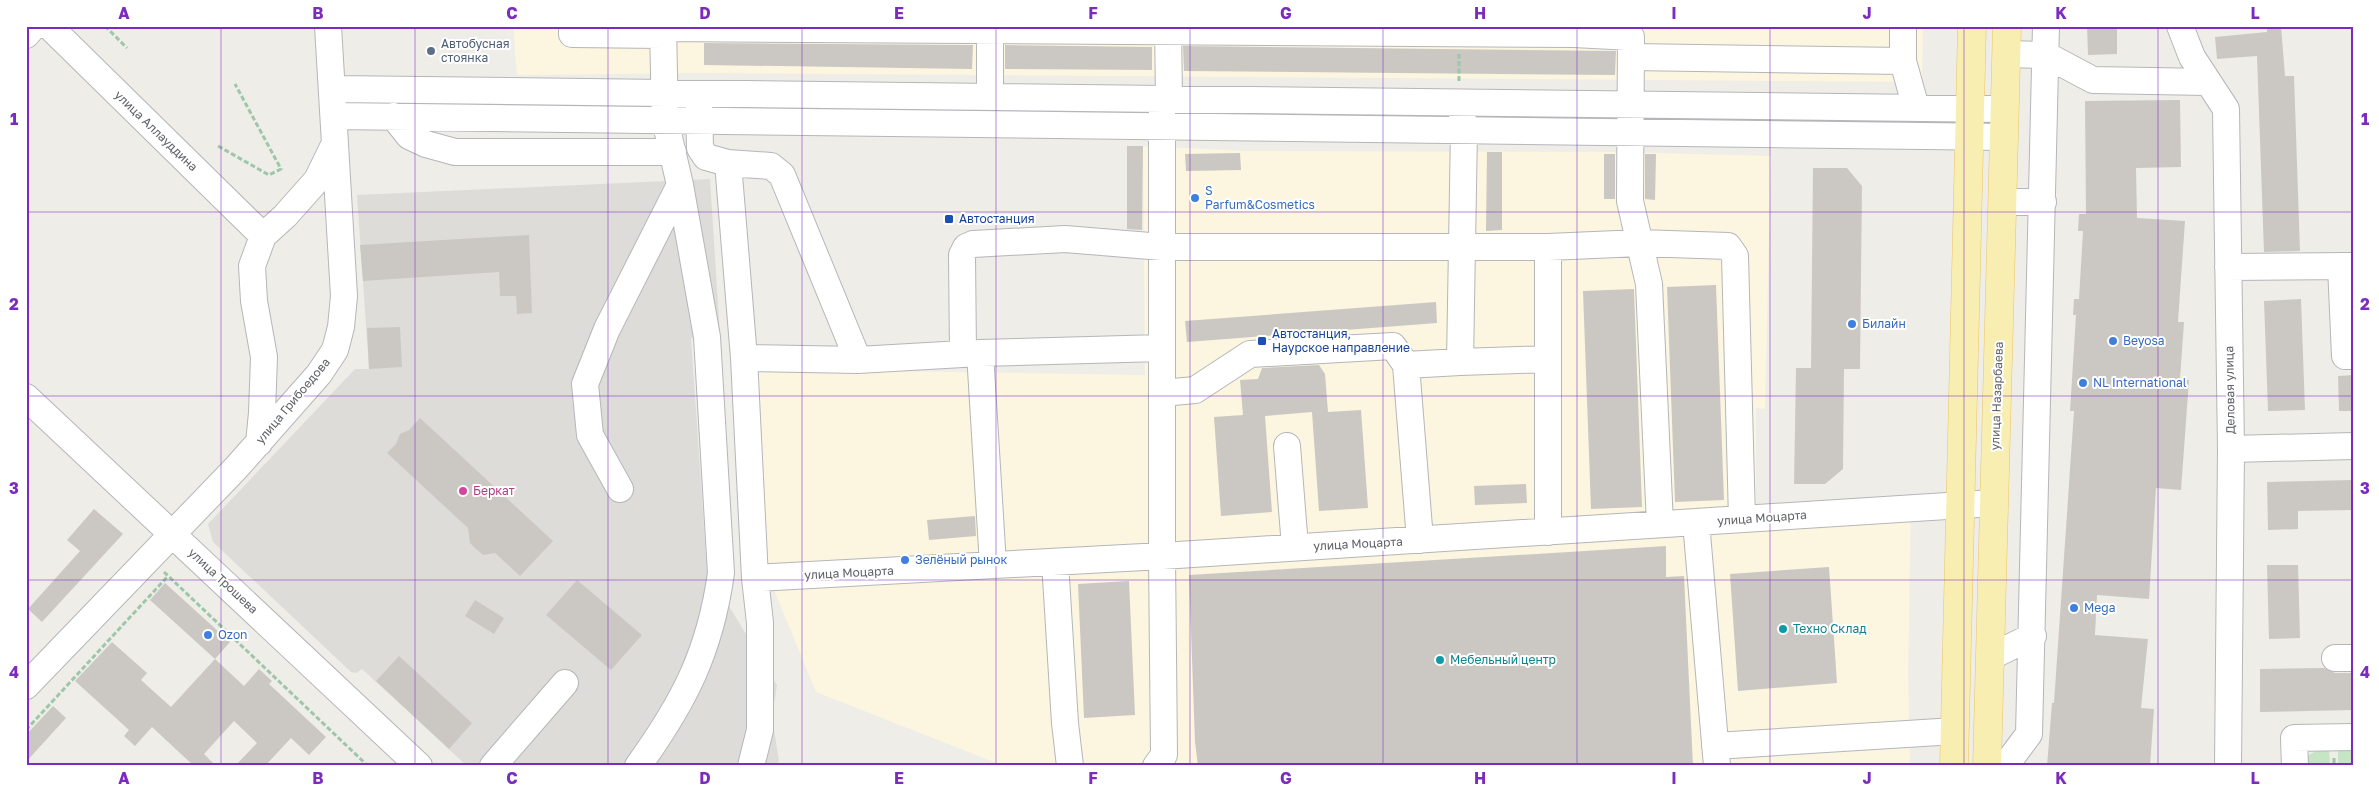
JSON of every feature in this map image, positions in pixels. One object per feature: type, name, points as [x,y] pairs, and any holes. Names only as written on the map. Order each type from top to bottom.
[{"type":"main road","points":[[1954,766],[1972,26]]},
{"type":"main road","name":"улица Назарбаева","points":[[1987,766],[2007,26]]},
{"type":"street","points":[[26,35],[34,26]]},
{"type":"street","name":"улица Аллауддина","points":[[50,26],[263,236]]},
{"type":"street","name":"улица Грибоедова","points":[[26,686],[259,443],[319,374],[335,350],[342,327],[344,296],[328,26]]},
{"type":"street","points":[[572,26],[572,34],[663,30],[990,28],[1574,30],[1631,40],[1904,60]]},
{"type":"street","points":[[1903,26],[1904,60],[1916,108]]},
{"type":"street","points":[[2005,766],[2029,734],[2033,636],[2046,26]]},
{"type":"street","name":"Деловая улица","points":[[2180,26],[2192,57],[2226,109],[2231,449],[2228,766]]},
{"type":"street","points":[[990,28],[990,97]]},
{"type":"street","points":[[1163,762],[1162,127],[1166,99],[1168,29]]},
{"type":"street","points":[[638,766],[679,705],[698,667],[716,607],[721,573],[707,337],[680,185],[665,120],[663,30]]},
{"type":"street","points":[[1631,40],[1630,201],[1649,284],[1660,524]]},
{"type":"street","points":[[2007,54],[2046,55],[2093,80],[2208,82]]},
{"type":"street","points":[[333,90],[2005,109]]},
{"type":"street","points":[[699,94],[700,148],[706,157],[728,163],[771,166],[782,175],[858,360]]},
{"type":"street","points":[[1460,103],[1464,130],[1460,362]]},
{"type":"street","points":[[334,116],[2004,137]]},
{"type":"street","points":[[393,116],[409,136],[426,144],[455,152],[672,152]]},
{"type":"street","points":[[259,443],[264,357],[254,301],[252,266],[263,236],[285,216],[317,180],[335,143]]},
{"type":"street","points":[[728,163],[744,358],[755,578],[760,623],[760,730],[751,766]]},
{"type":"street","points":[[620,488],[590,434],[585,384],[607,329],[680,185]]},
{"type":"street","points":[[2003,202],[2042,202]]},
{"type":"street","points":[[993,565],[962,255],[969,245],[1065,239],[1162,247],[1548,247],[1640,243],[1724,245],[1732,248],[1734,252],[1742,519]]},
{"type":"street","points":[[1548,247],[1548,532]]},
{"type":"street","points":[[2228,267],[2347,266],[2344,356],[2353,356]]},
{"type":"street","points":[[1162,393],[1195,390],[1250,354],[1393,346],[1406,365],[1420,540]]},
{"type":"street","points":[[744,358],[858,360],[972,353],[1162,348]]},
{"type":"street","points":[[1406,365],[1548,359]]},
{"type":"street","name":"улица Трошева","points":[[26,397],[419,766]]},
{"type":"street","points":[[1288,446],[1295,547]]},
{"type":"street","points":[[2231,449],[2353,446]]},
{"type":"street","name":"улица Моцарта","points":[[755,578],[1162,556],[1994,503]]},
{"type":"street","points":[[1696,522],[1716,756],[1955,731]]},
{"type":"street","points":[[1055,562],[1065,723],[1070,766]]},
{"type":"street","points":[[1990,657],[2033,636]]},
{"type":"street","points":[[493,766],[565,683]]},
{"type":"street","points":[[2295,766],[2294,738],[2353,737]]},
{"type":"path","points":[[105,26],[126,48]]},
{"type":"path","points":[[218,146],[270,175],[281,169],[235,84]]},
{"type":"path","points":[[149,556],[368,766]]},
{"type":"path","points":[[26,730],[168,576]]},
{"type":"shaded area","points":[[513,26],[1923,26],[1922,82],[703,73],[517,75]]},
{"type":"shaded area","points":[[1143,146],[1248,151],[1618,152],[1771,156],[1765,409],[1756,408],[1756,504],[1911,496],[1908,675],[1910,766],[1004,766],[816,692],[765,568],[757,369],[1145,375]]},
{"type":"shaded area","points":[[710,179],[720,335],[691,338],[707,570],[777,685],[772,717],[779,761],[775,766],[467,766],[362,669],[356,673],[351,672],[213,542],[208,524],[355,369],[369,369],[357,195]]},
{"type":"green space","points":[[2322,748],[2329,748],[2330,766],[2308,766],[2307,756]]},
{"type":"green space","points":[[2338,748],[2350,748],[2353,750],[2353,766],[2338,766]]},
{"type":"building","points":[[2087,26],[2117,26],[2117,54],[2088,55]]},
{"type":"building","points":[[2281,26],[2285,76],[2294,76],[2300,251],[2264,252],[2257,56],[2217,59],[2215,37],[2267,32],[2267,27]]},
{"type":"building","points":[[704,43],[973,45],[972,69],[704,65]]},
{"type":"building","points":[[1005,45],[1152,47],[1152,70],[1005,69]]},
{"type":"building","points":[[1183,46],[1616,51],[1615,75],[1184,71]]},
{"type":"building","points":[[2180,100],[2181,167],[2136,168],[2137,218],[2185,221],[2178,322],[2184,322],[2180,379],[2189,380],[2181,490],[2156,488],[2149,599],[2097,595],[2095,635],[2148,639],[2141,708],[2154,709],[2150,766],[2047,766],[2052,703],[2054,703],[2074,411],[2070,411],[2076,315],[2073,315],[2074,299],[2079,299],[2083,231],[2078,231],[2079,214],[2086,214],[2085,101]]},
{"type":"building","points":[[1127,146],[1143,146],[1142,230],[1127,229]]},
{"type":"building","points":[[1487,152],[1502,152],[1502,230],[1486,231]]},
{"type":"building","points":[[1240,153],[1241,170],[1186,171],[1185,154]]},
{"type":"building","points":[[1604,154],[1615,154],[1615,199],[1604,199]]},
{"type":"building","points":[[1645,154],[1656,154],[1655,200],[1645,199]]},
{"type":"building","points":[[1813,168],[1847,168],[1862,186],[1860,369],[1844,369],[1843,469],[1825,484],[1794,484],[1796,368],[1811,368]]},
{"type":"building","points":[[529,235],[532,313],[517,314],[516,296],[500,296],[499,272],[363,281],[360,245]]},
{"type":"building","points":[[1716,285],[1724,500],[1675,502],[1667,287]]},
{"type":"building","points":[[1634,289],[1642,507],[1591,509],[1583,291]]},
{"type":"building","points":[[2301,299],[2305,410],[2268,411],[2264,301]]},
{"type":"building","points":[[1436,302],[1437,323],[1187,342],[1185,321]]},
{"type":"building","points":[[400,327],[402,367],[369,369],[367,328]]},
{"type":"building","points":[[1319,365],[1325,374],[1328,412],[1361,410],[1368,508],[1319,511],[1312,412],[1265,416],[1272,512],[1221,516],[1214,417],[1243,415],[1240,380],[1258,379],[1262,368]]},
{"type":"building","points":[[2353,375],[2353,411],[2339,411],[2338,376]]},
{"type":"building","name":"Беркат","points":[[420,418],[553,541],[520,576],[495,553],[483,555],[475,548],[470,543],[468,528],[387,453],[396,444],[400,434],[409,430]]},
{"type":"building","points":[[2353,480],[2353,510],[2298,511],[2298,529],[2268,530],[2267,482]]},
{"type":"building","points":[[1526,484],[1527,503],[1475,505],[1474,486]]},
{"type":"building","points":[[94,509],[123,534],[42,622],[28,609],[80,551],[67,540]]},
{"type":"building","points":[[975,516],[976,536],[929,540],[927,520]]},
{"type":"building","name":"Мебельный центр","points":[[1666,546],[1666,577],[1684,576],[1693,766],[1198,766],[1195,742],[1189,575]]},
{"type":"building","points":[[2267,565],[2298,565],[2300,638],[2269,639]]},
{"type":"building","name":"Техно Склад","points":[[1829,567],[1837,683],[1738,691],[1730,574]]},
{"type":"building","points":[[577,580],[642,635],[611,670],[546,615]]},
{"type":"building","points":[[1129,581],[1135,715],[1084,718],[1078,584]]},
{"type":"building","points":[[165,583],[230,642],[215,659],[150,600]]},
{"type":"building","points":[[475,600],[504,618],[494,634],[465,616]]},
{"type":"building","points":[[112,642],[147,673],[141,680],[171,707],[215,659],[244,686],[259,669],[272,681],[269,684],[326,737],[309,755],[291,738],[265,766],[235,766],[257,743],[234,721],[204,754],[216,766],[194,766],[152,727],[135,746],[124,736],[129,730],[75,681]]},
{"type":"building","points":[[399,656],[472,723],[449,749],[376,681]]},
{"type":"building","points":[[2324,668],[2335,673],[2353,673],[2353,710],[2260,712],[2260,669]]},
{"type":"building","points":[[53,706],[66,718],[26,762],[26,735]]},
{"type":"place","name":"Автобусная стоянка","points":[[431,51]]},
{"type":"place","name":"S Parfum&Cosmetics","points":[[1195,198]]},
{"type":"place","name":"Автостанция","points":[[949,219]]},
{"type":"place","name":"Билайн","points":[[1852,324]]},
{"type":"place","name":"Автостанция, Наурское направление","points":[[1262,341]]},
{"type":"place","name":"Beyosa","points":[[2113,341]]},
{"type":"place","name":"NL International","points":[[2083,383]]},
{"type":"place","name":"Беркат","points":[[463,491]]},
{"type":"place","name":"Зелёный рынок","points":[[905,560]]},
{"type":"place","name":"Mega","points":[[2074,608]]},
{"type":"place","name":"Техно Склад","points":[[1783,629]]},
{"type":"place","name":"Ozon","points":[[208,635]]},
{"type":"place","name":"Мебельный центр","points":[[1440,660]]}]
